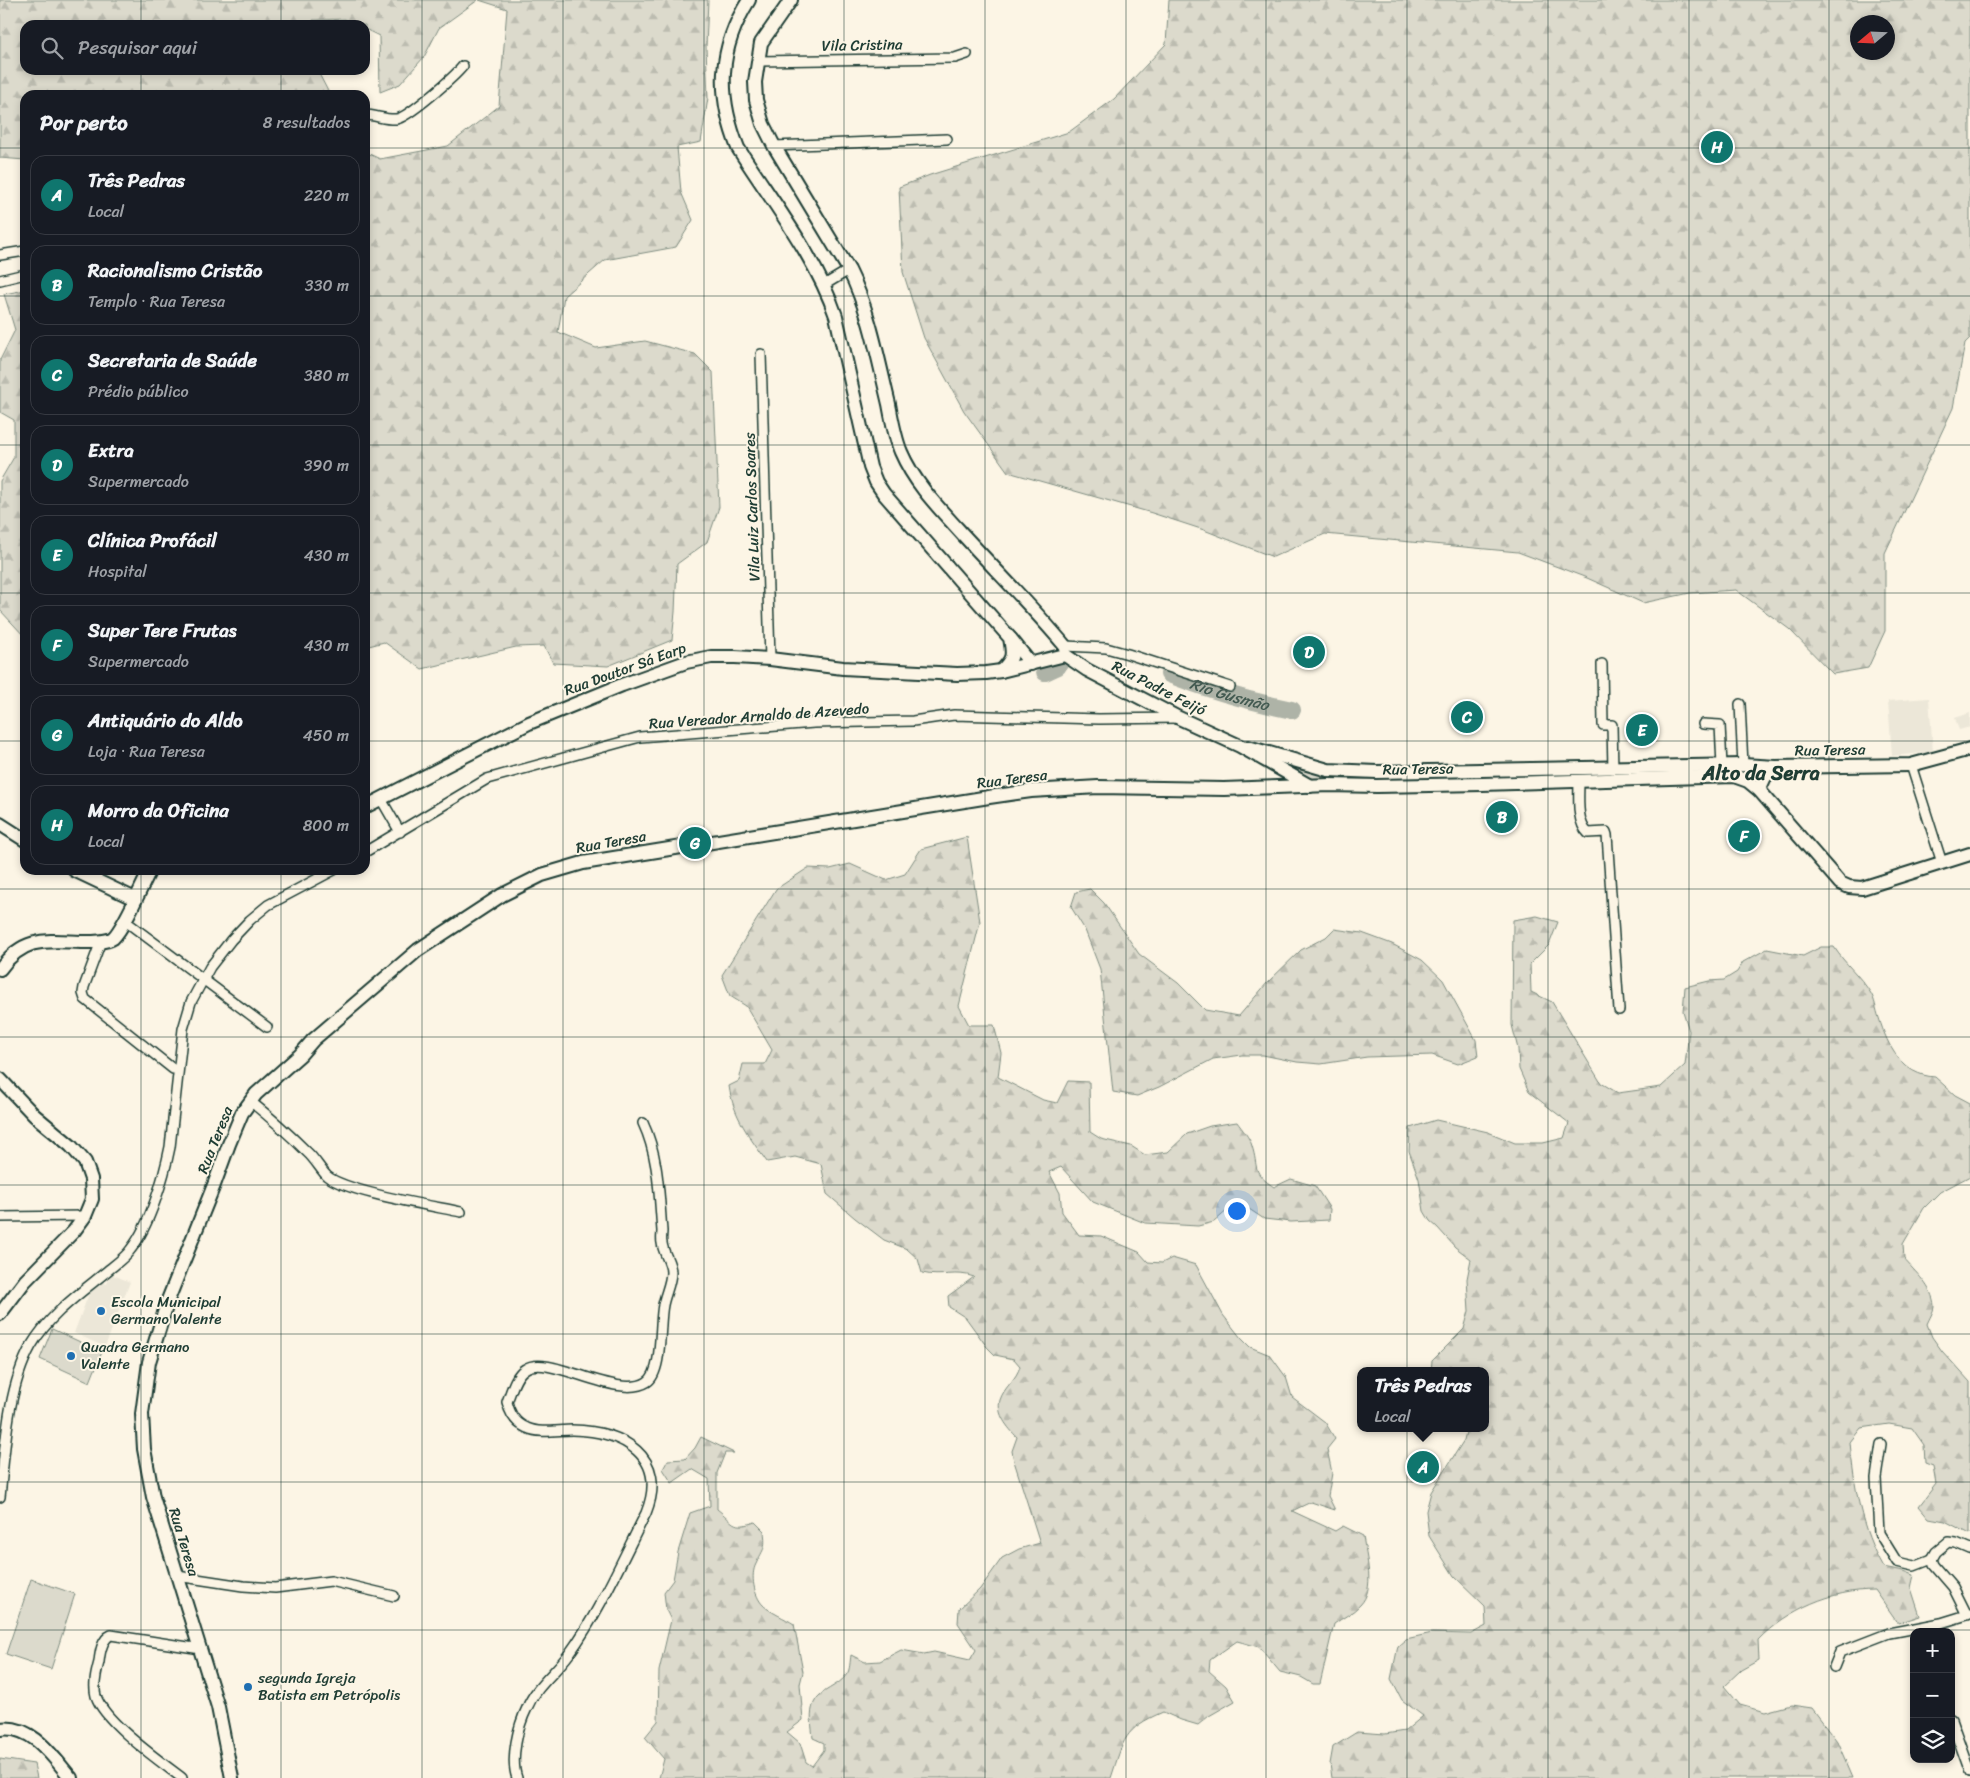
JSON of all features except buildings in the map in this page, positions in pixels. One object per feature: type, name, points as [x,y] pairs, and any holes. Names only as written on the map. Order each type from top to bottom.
[{"type":"main road","points":[[749,0],[739,15],[729,41],[723,74],[726,115],[738,148],[824,285],[836,316],[870,467],[876,482],[884,494],[1031,664]]},
{"type":"main road","name":"Rua Padre Feijó","points":[[791,0],[761,43],[755,82],[756,100],[763,124],[774,146],[849,270],[859,291],[900,451],[915,479],[948,519],[1043,619],[1065,651],[1087,670],[1179,718],[1240,746],[1310,786]]},
{"type":"main road","points":[[1001,671],[1011,661],[1013,652],[1010,638]]},
{"type":"main road","name":"Rua Doutor Sá Earp","points":[[370,804],[529,723],[622,685],[686,662],[711,657],[770,659],[843,668],[986,674],[1031,664],[1065,651]]},
{"type":"main road","name":"Rua Padre Feijó","points":[[1240,746],[1266,751],[1328,770]]},
{"type":"main road","name":"Rua Teresa","points":[[1328,770],[1377,772],[1613,769],[1742,765],[1776,767],[1910,765],[1970,750]]},
{"type":"main road","points":[[1759,790],[1765,777],[1776,767]]},
{"type":"main road","points":[[1328,770],[1333,774],[1334,778],[1329,785]]},
{"type":"main road","name":"Rua Teresa","points":[[232,1778],[218,1707],[153,1497],[144,1449],[142,1414],[149,1362],[168,1300],[214,1185],[228,1144],[242,1113],[250,1101],[300,1056],[313,1040],[418,950],[502,895],[550,872],[583,863],[1031,791],[1098,787],[1224,789],[1734,776],[1748,781],[1759,790],[1840,883],[1849,887],[1862,888],[1970,854]]},
{"type":"main road","points":[[0,824],[20,837]]},
{"type":"main road","points":[[85,875],[135,899]]},
{"type":"main road","points":[[2,961],[23,947],[42,940],[101,941],[112,938],[124,920],[147,875]]},
{"type":"main road","points":[[0,1078],[34,1115],[71,1146],[85,1162],[91,1179],[92,1199],[85,1216],[74,1231],[25,1281],[0,1314]]},
{"type":"main road","points":[[0,1729],[13,1730],[27,1734],[35,1739],[71,1778]]},
{"type":"street","name":"Vila Cristina","points":[[758,61],[954,58],[966,54]]},
{"type":"street","points":[[370,116],[397,119],[404,116],[452,80],[464,66]]},
{"type":"street","points":[[774,146],[947,139]]},
{"type":"street","points":[[0,255],[20,252]]},
{"type":"street","points":[[824,285],[849,270]]},
{"type":"street","points":[[0,280],[20,275]]},
{"type":"street","name":"Vila Luiz Carlos Soares","points":[[761,354],[770,659]]},
{"type":"street","points":[[1065,651],[1106,648],[1230,687]]},
{"type":"street","points":[[1602,664],[1603,725],[1612,725],[1613,769]]},
{"type":"street","points":[[1740,704],[1742,765]]},
{"type":"street","name":"Rua Vereador Arnaldo de Azevedo","points":[[370,849],[487,779],[640,737],[814,723],[913,721],[954,715],[1099,719],[1179,718]]},
{"type":"street","points":[[1703,724],[1720,725],[1722,766]]},
{"type":"street","points":[[1910,765],[1942,863]]},
{"type":"street","points":[[1579,781],[1583,825],[1588,832],[1606,832],[1607,835],[1619,1010]]},
{"type":"street","points":[[381,799],[400,832]]},
{"type":"street","points":[[0,1497],[13,1399],[23,1364],[31,1346],[59,1311],[130,1250],[147,1221],[166,1165],[170,1147],[183,1029],[191,1002],[221,953],[250,920],[268,906],[325,875]]},
{"type":"street","points":[[124,920],[267,1027]]},
{"type":"street","points":[[101,941],[82,993],[84,999],[173,1070]]},
{"type":"street","points":[[250,1101],[278,1124],[309,1154],[328,1176],[348,1185],[366,1190],[461,1212]]},
{"type":"street","points":[[517,1778],[514,1768],[514,1753],[522,1717],[538,1689],[569,1654],[597,1609],[646,1513],[652,1498],[653,1483],[647,1463],[642,1455],[627,1444],[601,1433],[529,1430],[513,1418],[507,1402],[519,1375],[524,1369],[532,1366],[548,1366],[625,1386],[643,1384],[653,1375],[657,1358],[662,1307],[671,1270],[662,1244],[655,1157],[643,1124]]},
{"type":"street","points":[[0,1217],[85,1216]]},
{"type":"street","points":[[1881,1444],[1876,1478],[1878,1533],[1897,1562],[1914,1566],[1932,1558],[1948,1542],[1956,1542],[1970,1549]]},
{"type":"street","points":[[1834,1666],[1840,1652],[1848,1648],[1889,1633],[1941,1623],[1968,1614],[1953,1587],[1934,1565],[1932,1558]]},
{"type":"street","points":[[177,1576],[243,1586],[275,1588],[331,1581],[394,1596]]},
{"type":"street","points":[[182,1778],[114,1722],[103,1710],[94,1687],[103,1644],[106,1638],[111,1635],[201,1649]]},
{"type":"street","points":[[1955,1730],[1970,1772]]},
{"type":"shaded area","points":[[1929,698],[1933,752],[1892,756],[1888,701]]},
{"type":"shaded area","points":[[1970,713],[1970,727],[1959,730],[1955,718]]},
{"type":"shaded area","name":"Escola Municipal Germano Valente","points":[[111,1274],[130,1282],[105,1347],[74,1333],[91,1288],[100,1281],[107,1284]]},
{"type":"green space","points":[[0,0],[478,0],[439,28],[424,57],[400,84],[380,92],[379,36],[370,32],[370,20],[20,20],[20,75],[320,75],[327,90],[20,90],[20,160],[0,158]]},
{"type":"green space","points":[[479,0],[708,0],[706,47],[708,98],[701,142],[677,147],[681,192],[693,220],[676,247],[605,260],[564,296],[558,332],[596,348],[645,341],[695,354],[713,372],[719,507],[707,542],[677,564],[672,640],[608,666],[553,663],[544,646],[516,647],[422,669],[384,642],[370,646],[370,154],[380,159],[448,146],[499,106],[507,9]]},
{"type":"green space","points":[[1169,0],[1970,0],[1970,338],[1965,343],[1953,408],[1885,553],[1885,631],[1868,668],[1833,674],[1789,629],[1736,590],[1690,593],[1643,603],[1587,578],[1518,552],[1325,534],[1273,557],[1204,530],[1152,513],[1008,472],[964,411],[924,338],[903,272],[899,187],[930,175],[1069,132],[1114,99],[1166,44]]},
{"type":"green space","points":[[20,291],[20,632],[0,610],[0,481],[14,457],[14,420],[0,412],[0,360],[15,330],[4,294]]},
{"type":"green space","points":[[1254,751],[1332,778],[1330,780],[1307,780]]},
{"type":"green space","points":[[967,837],[980,922],[959,1006],[969,1025],[994,1025],[1001,1053],[998,1077],[1043,1100],[1057,1103],[1068,1081],[1089,1082],[1090,1132],[1101,1139],[1131,1146],[1145,1155],[1168,1152],[1187,1134],[1210,1126],[1237,1122],[1251,1143],[1259,1173],[1267,1182],[1274,1187],[1291,1179],[1315,1186],[1330,1209],[1329,1220],[1291,1222],[1264,1219],[1249,1209],[1229,1209],[1214,1222],[1198,1226],[1145,1223],[1093,1202],[1061,1167],[1049,1172],[1060,1193],[1062,1212],[1079,1235],[1101,1236],[1139,1252],[1148,1262],[1162,1263],[1172,1258],[1196,1265],[1223,1315],[1241,1338],[1250,1347],[1270,1355],[1286,1377],[1292,1397],[1325,1422],[1335,1439],[1327,1449],[1332,1473],[1328,1496],[1335,1510],[1311,1502],[1292,1511],[1335,1531],[1343,1526],[1363,1536],[1369,1572],[1368,1590],[1365,1598],[1357,1608],[1334,1624],[1320,1684],[1313,1684],[1301,1677],[1280,1672],[1259,1647],[1237,1641],[1210,1660],[1209,1671],[1226,1686],[1235,1701],[1209,1716],[1198,1725],[1163,1712],[1140,1724],[1132,1730],[1123,1744],[1111,1778],[659,1778],[664,1759],[645,1737],[658,1721],[659,1671],[671,1620],[666,1610],[664,1592],[673,1580],[678,1552],[690,1513],[710,1506],[709,1479],[692,1469],[672,1483],[663,1469],[668,1460],[685,1459],[695,1448],[701,1437],[734,1453],[725,1453],[717,1473],[717,1509],[737,1525],[755,1522],[764,1531],[763,1551],[753,1574],[754,1585],[757,1596],[763,1605],[794,1624],[803,1672],[800,1684],[803,1720],[787,1732],[800,1743],[806,1762],[812,1766],[824,1750],[824,1743],[813,1738],[812,1707],[820,1695],[847,1674],[851,1655],[865,1662],[880,1661],[901,1650],[924,1654],[934,1652],[970,1660],[976,1650],[958,1623],[959,1609],[980,1589],[1002,1558],[1019,1549],[1040,1543],[1014,1461],[1012,1451],[1017,1437],[1001,1415],[999,1405],[1004,1391],[1020,1366],[1014,1359],[995,1355],[966,1318],[949,1307],[948,1296],[974,1277],[961,1274],[936,1275],[922,1273],[918,1259],[907,1249],[884,1240],[827,1194],[821,1164],[795,1157],[767,1162],[738,1117],[729,1086],[739,1081],[743,1064],[765,1064],[772,1050],[746,1006],[730,996],[722,975],[776,889],[808,868],[830,869],[850,864],[886,880],[905,874],[921,849]]},
{"type":"green space","points":[[1090,889],[1104,903],[1139,954],[1178,983],[1205,1010],[1239,1016],[1267,983],[1301,950],[1326,937],[1334,929],[1362,933],[1392,944],[1422,960],[1443,980],[1476,1040],[1478,1056],[1458,1064],[1432,1055],[1367,1057],[1321,1064],[1297,1062],[1263,1055],[1242,1055],[1213,1059],[1159,1087],[1137,1096],[1113,1092],[1100,969],[1085,930],[1071,907],[1076,892]]},
{"type":"green space","points":[[1537,916],[1558,922],[1549,945],[1530,964],[1531,992],[1552,1002],[1601,1083],[1618,1093],[1661,1087],[1685,1065],[1689,1031],[1683,1011],[1685,987],[1709,981],[1724,980],[1737,972],[1743,962],[1767,949],[1803,956],[1821,947],[1834,947],[1872,995],[1887,1039],[1898,1058],[1914,1071],[1935,1077],[1955,1095],[1970,1103],[1970,1176],[1940,1192],[1924,1208],[1903,1244],[1904,1259],[1923,1280],[1933,1299],[1934,1308],[1927,1324],[1932,1337],[1970,1382],[1970,1534],[1945,1521],[1929,1518],[1919,1506],[1936,1484],[1933,1466],[1925,1463],[1924,1445],[1912,1428],[1889,1424],[1861,1428],[1850,1442],[1856,1491],[1869,1538],[1883,1567],[1914,1575],[1911,1588],[1920,1616],[1898,1623],[1875,1590],[1843,1593],[1812,1603],[1783,1619],[1758,1640],[1759,1660],[1741,1670],[1724,1686],[1740,1705],[1765,1712],[1791,1705],[1812,1708],[1837,1741],[1853,1778],[1332,1778],[1330,1764],[1333,1747],[1357,1732],[1385,1734],[1405,1731],[1423,1716],[1402,1700],[1391,1679],[1398,1646],[1406,1639],[1432,1633],[1471,1634],[1486,1626],[1485,1606],[1454,1576],[1429,1536],[1426,1511],[1431,1492],[1464,1440],[1466,1432],[1489,1432],[1489,1367],[1431,1367],[1432,1361],[1464,1329],[1469,1311],[1467,1279],[1471,1259],[1455,1247],[1430,1221],[1424,1211],[1419,1179],[1409,1151],[1410,1128],[1436,1120],[1488,1132],[1515,1143],[1543,1143],[1564,1138],[1569,1123],[1529,1092],[1519,1069],[1518,1049],[1512,1025],[1513,920]]},
{"type":"green space","name":"Quadra Germano Valente","points":[[52,1329],[102,1352],[90,1382],[40,1359]]},
{"type":"green space","points":[[31,1579],[75,1594],[51,1669],[6,1654]]},
{"type":"green space","points":[[0,1759],[34,1764],[37,1778],[0,1778]]},
{"type":"waterway","points":[[1045,672],[1058,666]]},
{"type":"waterway","name":"Rio Gusmão","points":[[1169,674],[1229,695],[1292,710]]},
{"type":"place","name":"Morro da Oficina","points":[[1717,147]]},
{"type":"place","name":"Extra","points":[[1309,652]]},
{"type":"place","name":"Secretaria de Saúde","points":[[1467,717]]},
{"type":"place","name":"Clínica Profácil","points":[[1642,730]]},
{"type":"place","name":"Racionalismo Cristão","points":[[1502,817]]},
{"type":"place","name":"Super Tere Frutas","points":[[1744,836]]},
{"type":"place","name":"Antiquário do Aldo","points":[[695,843]]},
{"type":"place","name":"Escola Municipal Germano Valente","points":[[101,1311]]},
{"type":"place","name":"Quadra Germano Valente","points":[[71,1356]]},
{"type":"place","name":"Três Pedras","points":[[1423,1467]]},
{"type":"place","name":"segunda Igreja Batista em Petrópolis","points":[[248,1687]]},
{"type":"district","name":"Alto da Serra","points":[[1761,773]]}]
